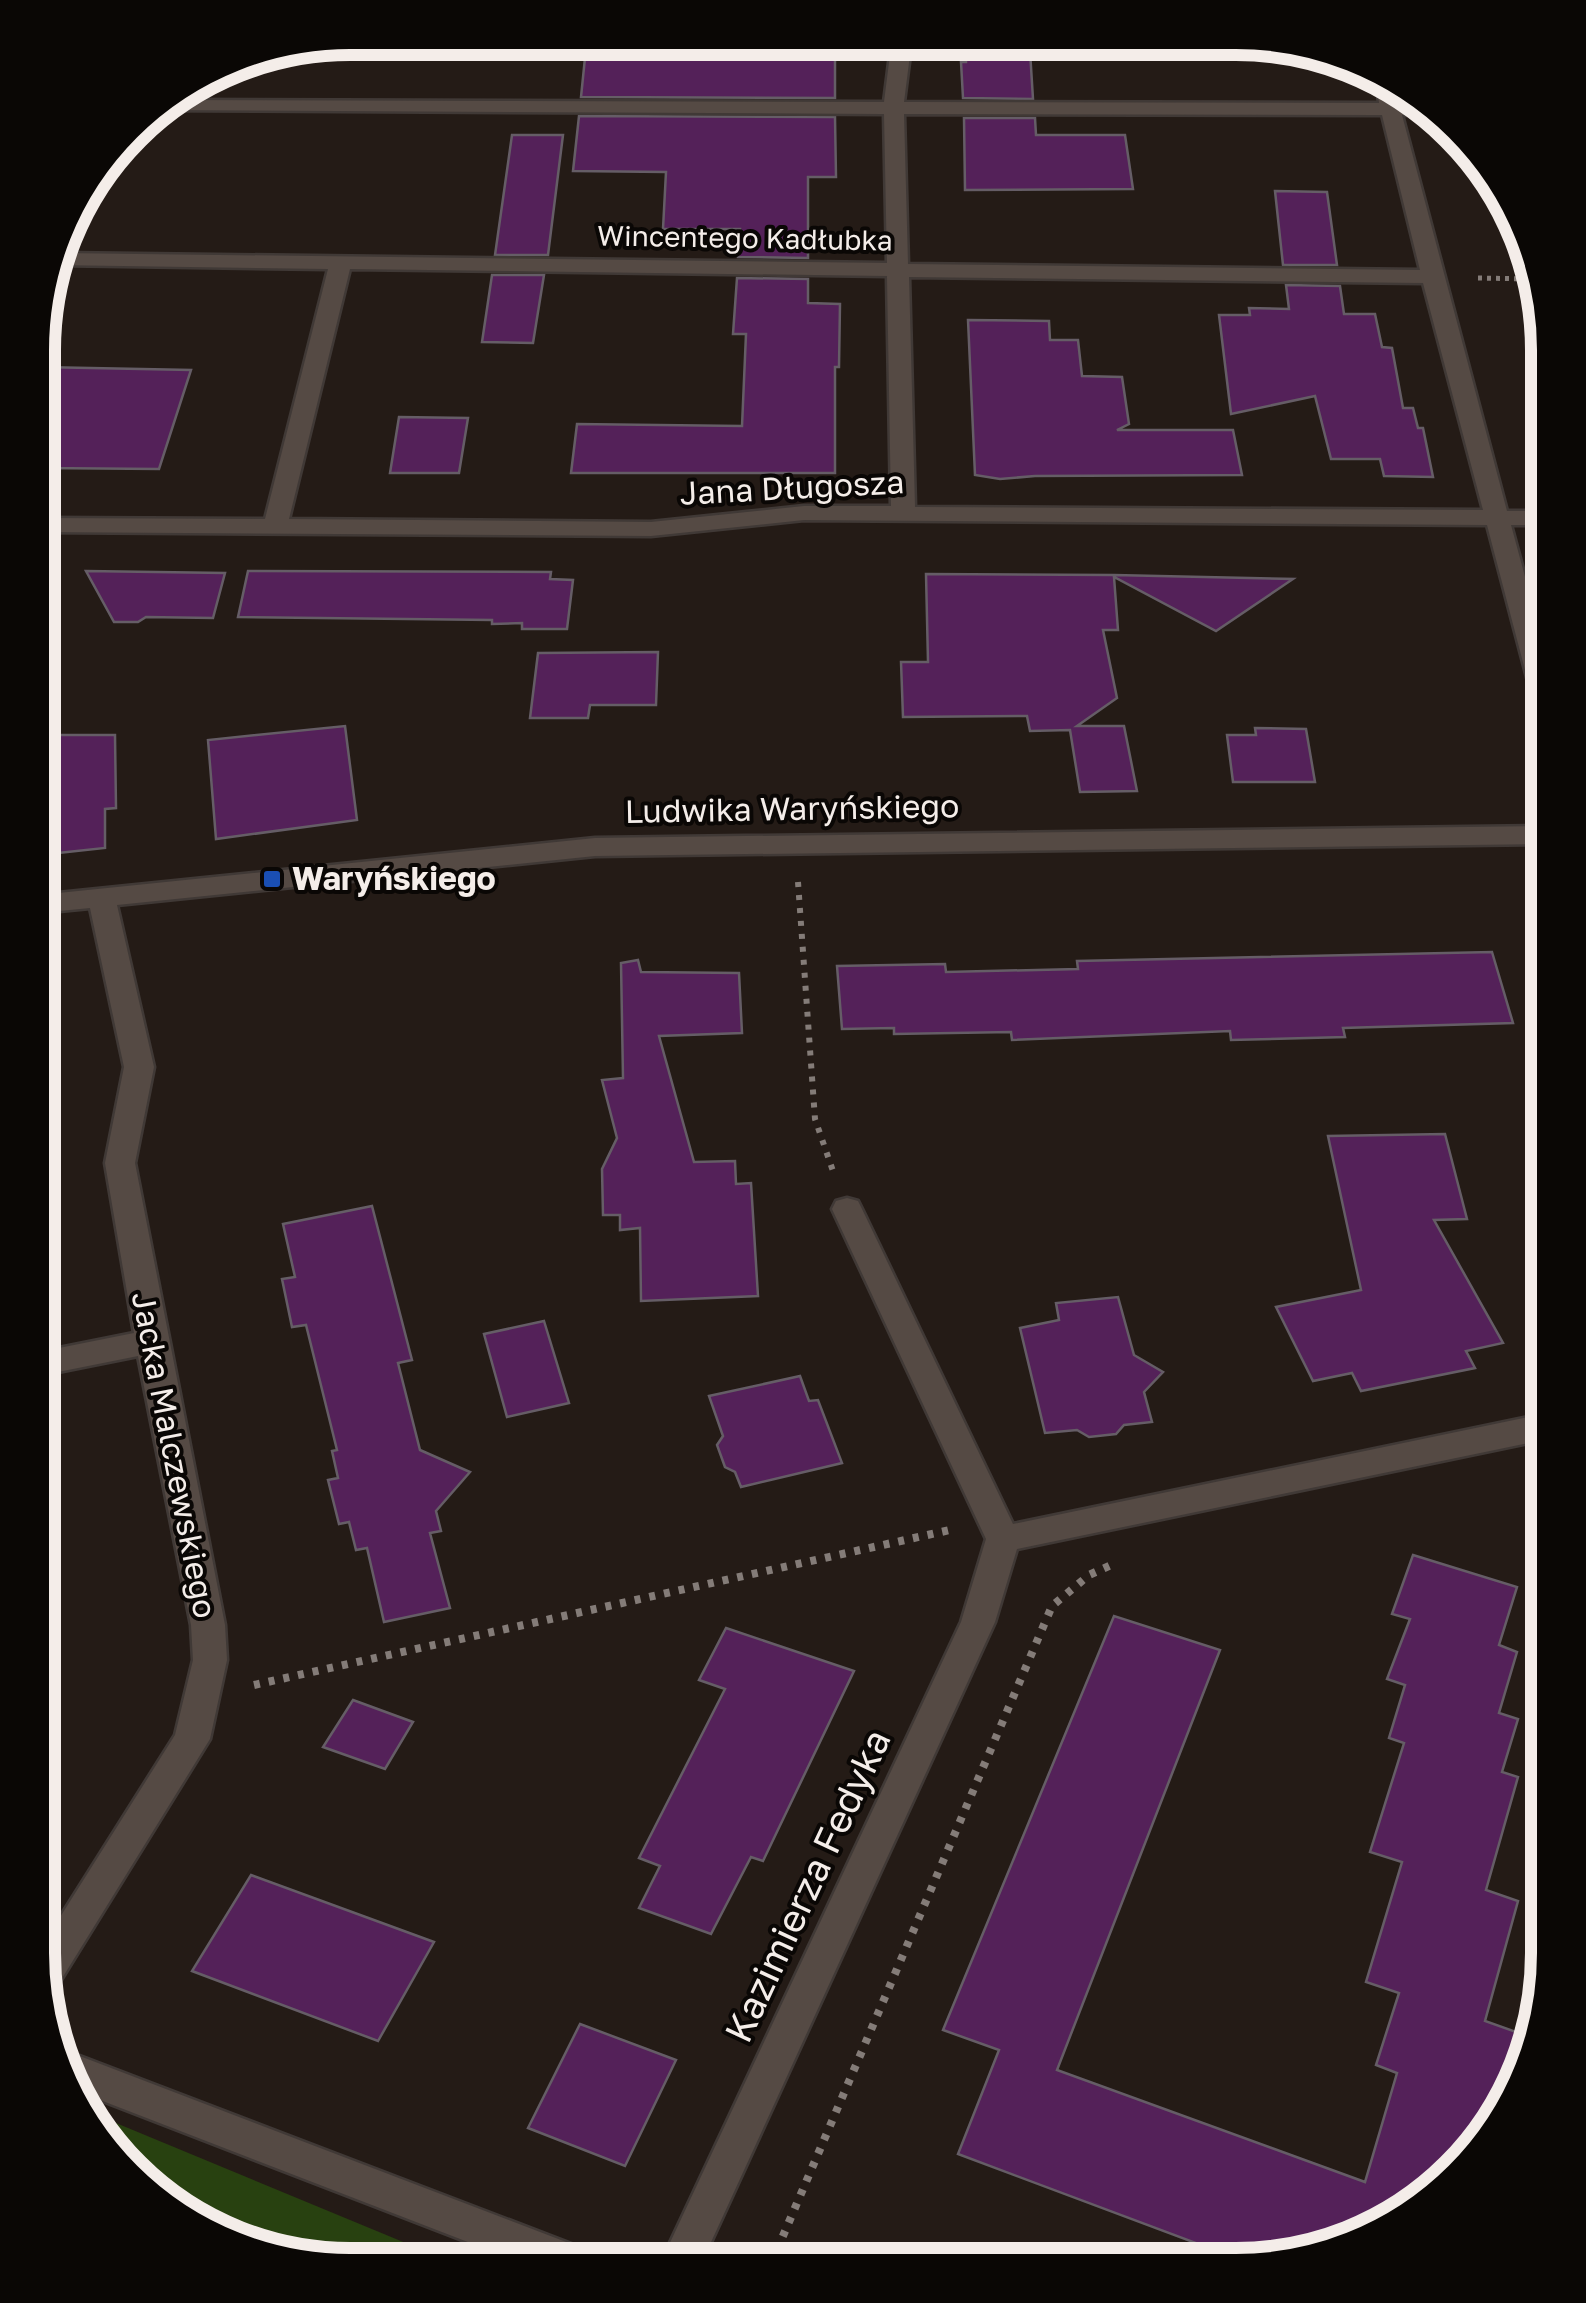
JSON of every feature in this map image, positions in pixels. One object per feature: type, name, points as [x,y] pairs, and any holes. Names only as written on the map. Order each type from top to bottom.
[{"type":"street","points":[[898,55],[894,73],[896,270],[904,513]]},
{"type":"street","points":[[1388,98],[1432,277],[1531,643]]},
{"type":"street","points":[[185,106],[1404,108]]},
{"type":"street","name":"Wincentego Kadłubka","points":[[70,259],[1432,277]]},
{"type":"street","points":[[276,526],[341,262]]},
{"type":"street","name":"Jana Długosza","points":[[55,525],[651,529],[804,513],[1531,518]]},
{"type":"street","name":"Ludwika Waryńskiego","points":[[55,902],[594,846],[1531,835]]},
{"type":"street","name":"Jacka Malczewskiego","points":[[55,1957],[192,1739],[210,1660],[208,1625],[120,1163],[138,1067],[100,897]]},
{"type":"street","points":[[847,1209],[1003,1539],[1530,1430]]},
{"type":"street","points":[[55,1360],[151,1340]]},
{"type":"street","name":"Kazimierza Fedyka","points":[[687,2248],[978,1622],[1003,1539]]},
{"type":"street","points":[[82,2075],[531,2248]]},
{"type":"path","points":[[796,845],[815,1119],[847,1209]]},
{"type":"path","points":[[204,1697],[955,1529],[1003,1539]]},
{"type":"path","points":[[778,2248],[1052,1606],[1089,1575],[1125,1558]]},
{"type":"green space","points":[[107,2119],[418,2248],[312,2245],[237,2226],[170,2187],[141,2162]]},
{"type":"building","points":[[585,55],[835,55],[835,98],[581,97]]},
{"type":"building","points":[[966,55],[1030,55],[1033,99],[963,98],[961,62],[966,62]]},
{"type":"building","points":[[579,116],[835,117],[836,177],[808,177],[808,258],[738,257],[740,229],[663,229],[666,172],[573,171]]},
{"type":"building","points":[[964,118],[1035,118],[1036,135],[1125,135],[1133,189],[965,190]]},
{"type":"building","points":[[512,135],[563,135],[548,255],[495,255]]},
{"type":"building","points":[[1275,191],[1327,192],[1337,265],[1283,265]]},
{"type":"building","points":[[492,275],[544,275],[533,343],[482,342]]},
{"type":"building","points":[[737,278],[808,279],[808,303],[840,304],[839,367],[835,367],[835,473],[571,473],[577,424],[742,426],[746,334],[733,334]]},
{"type":"building","points":[[1286,285],[1340,286],[1344,314],[1375,314],[1382,347],[1392,348],[1403,408],[1413,408],[1418,428],[1423,428],[1433,477],[1384,476],[1380,459],[1331,459],[1315,396],[1231,414],[1219,315],[1250,315],[1249,308],[1289,309]]},
{"type":"building","points":[[968,320],[1049,321],[1050,340],[1078,340],[1082,376],[1122,377],[1129,424],[1117,430],[1233,430],[1242,475],[1000,479],[975,475]]},
{"type":"building","points":[[55,367],[191,370],[159,469],[55,468]]},
{"type":"building","points":[[399,417],[468,418],[459,473],[390,473]]},
{"type":"building","points":[[86,571],[225,573],[213,618],[146,617],[138,622],[114,622]]},
{"type":"building","points":[[248,571],[551,572],[550,579],[573,580],[567,629],[522,629],[522,623],[492,624],[492,620],[238,617]]},
{"type":"building","points":[[926,574],[1293,579],[1216,631],[1114,577],[1118,630],[1103,630],[1117,698],[1077,726],[1124,726],[1137,791],[1080,792],[1070,730],[1030,731],[1027,716],[903,717],[901,662],[928,662]]},
{"type":"building","points":[[658,652],[656,705],[590,705],[588,718],[530,718],[538,653]]},
{"type":"building","points":[[345,726],[357,820],[216,839],[208,740]]},
{"type":"building","points":[[1255,728],[1306,729],[1315,782],[1233,782],[1227,735],[1256,735]]},
{"type":"building","points":[[57,735],[115,735],[116,808],[105,809],[105,848],[55,853]]},
{"type":"building","points":[[1492,952],[1513,1023],[1343,1028],[1345,1037],[1231,1040],[1230,1031],[1012,1040],[1011,1032],[894,1034],[894,1028],[842,1029],[837,966],[945,964],[946,972],[1078,969],[1077,961]]},
{"type":"building","points":[[638,960],[641,972],[739,973],[742,1033],[659,1036],[694,1162],[735,1161],[736,1184],[751,1183],[758,1296],[641,1301],[640,1228],[620,1230],[620,1215],[603,1215],[602,1169],[617,1138],[602,1080],[623,1078],[621,963]]},
{"type":"building","points":[[1445,1134],[1467,1219],[1434,1220],[1503,1343],[1466,1351],[1475,1368],[1361,1391],[1352,1373],[1313,1381],[1276,1307],[1361,1290],[1328,1136]]},
{"type":"building","points":[[372,1206],[412,1360],[398,1363],[420,1450],[470,1472],[436,1511],[441,1531],[430,1533],[450,1608],[384,1622],[367,1548],[356,1550],[349,1522],[339,1524],[328,1480],[338,1478],[332,1451],[337,1450],[306,1325],[292,1327],[282,1279],[295,1277],[283,1224]]},
{"type":"building","points":[[1118,1297],[1134,1355],[1163,1372],[1144,1392],[1152,1422],[1124,1425],[1116,1434],[1089,1437],[1077,1430],[1045,1433],[1020,1328],[1059,1320],[1056,1303]]},
{"type":"building","points":[[544,1321],[569,1403],[507,1417],[484,1334]]},
{"type":"building","points":[[800,1376],[809,1401],[818,1400],[842,1463],[741,1487],[735,1472],[725,1467],[717,1445],[723,1436],[709,1396]]},
{"type":"building","points":[[1413,1555],[1517,1587],[1499,1645],[1517,1652],[1499,1713],[1518,1719],[1502,1772],[1518,1777],[1486,1890],[1518,1901],[1485,2021],[1519,2033],[1501,2083],[1458,2147],[1430,2175],[1366,2218],[1312,2238],[1236,2248],[1209,2248],[958,2154],[999,2050],[943,2030],[1114,1616],[1220,1650],[1057,2070],[1365,2182],[1397,2073],[1376,2065],[1399,1993],[1366,1982],[1402,1862],[1370,1852],[1404,1743],[1389,1738],[1405,1685],[1387,1679],[1410,1619],[1392,1614]]},
{"type":"building","points":[[726,1628],[854,1671],[763,1861],[751,1857],[711,1934],[639,1908],[660,1866],[639,1858],[725,1689],[699,1680]]},
{"type":"building","points":[[353,1700],[413,1722],[385,1769],[323,1747]]},
{"type":"building","points":[[251,1875],[434,1942],[378,2041],[192,1971]]},
{"type":"building","points":[[580,2024],[676,2060],[625,2166],[528,2128]]},
{"type":"place","name":"Waryńskiego","points":[[272,879]]}]
